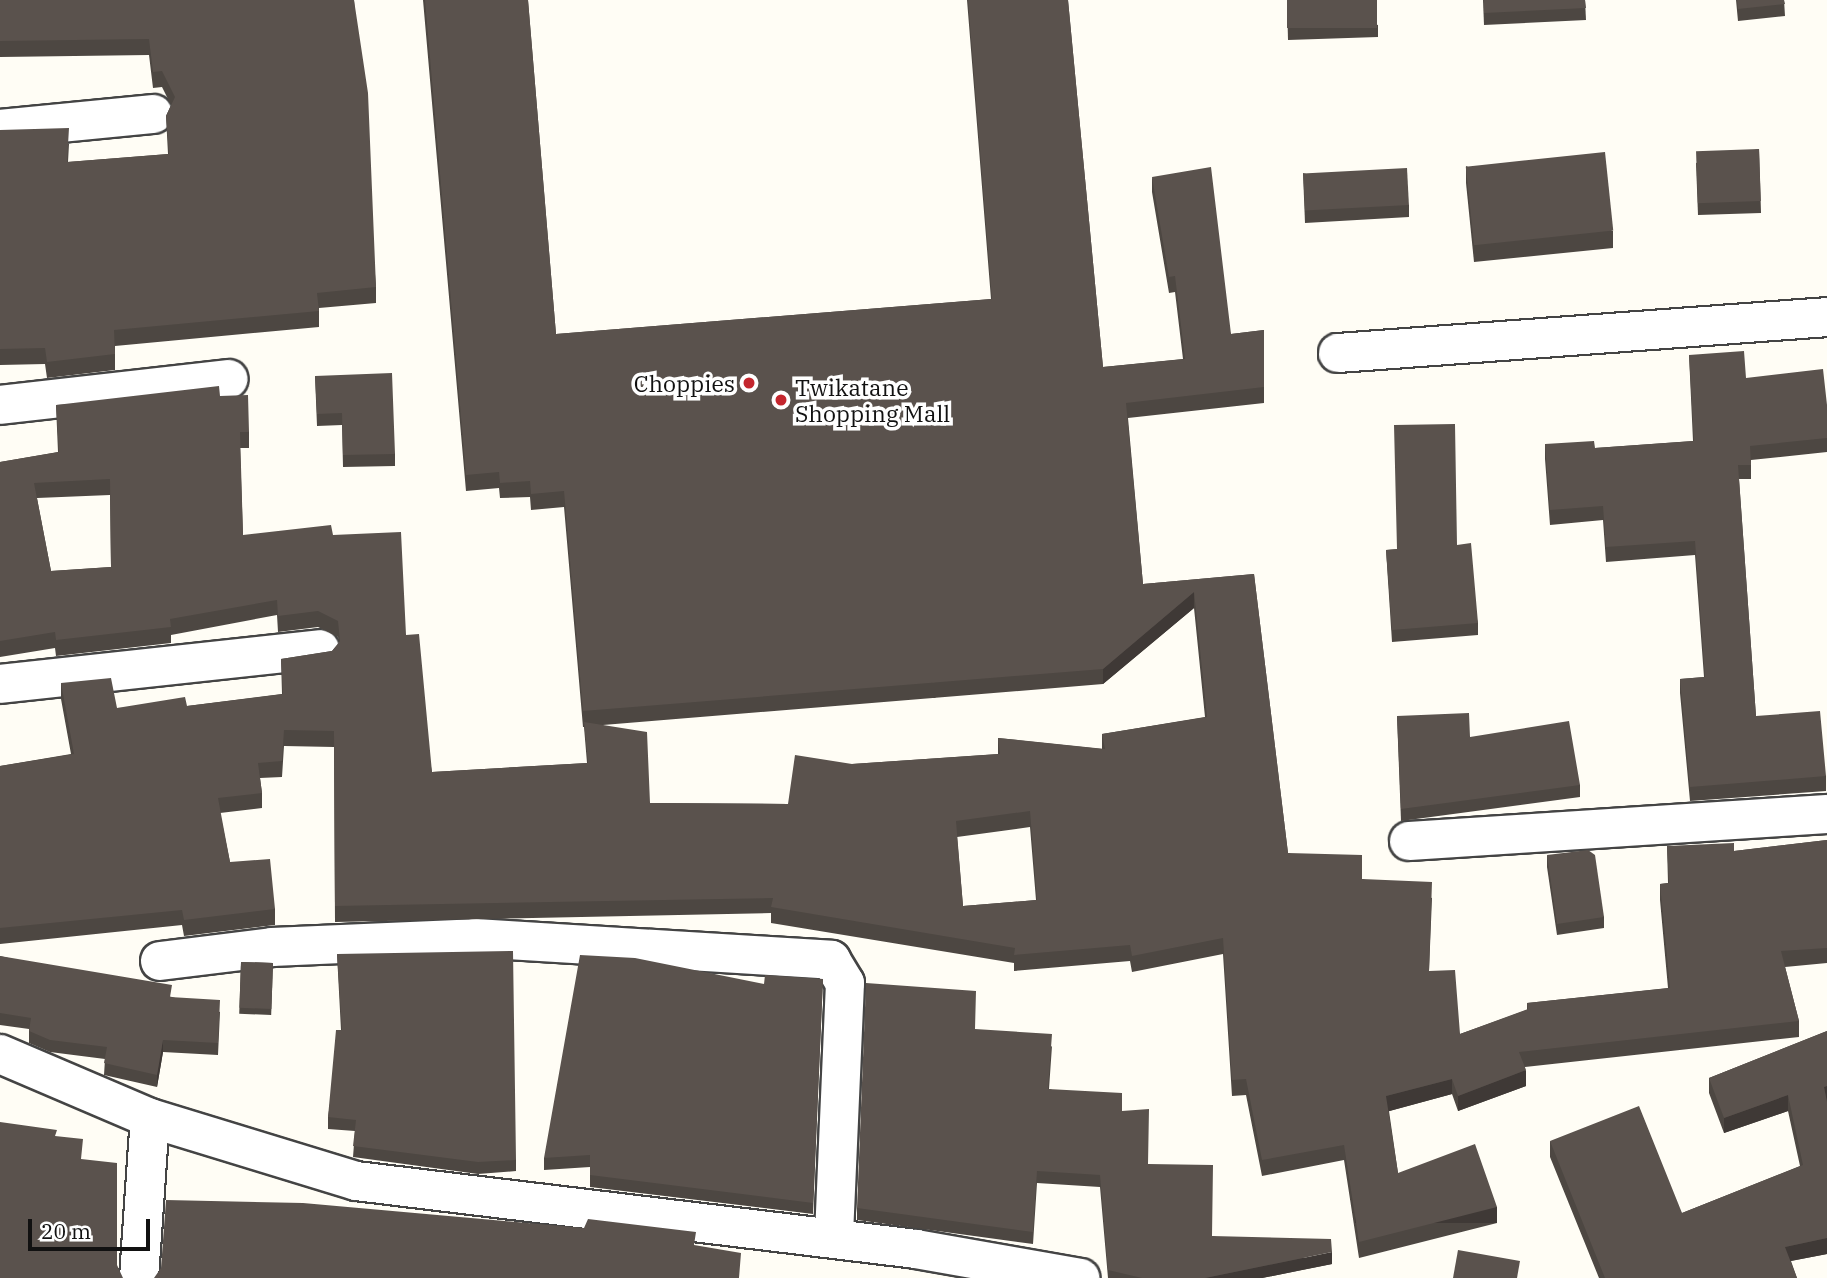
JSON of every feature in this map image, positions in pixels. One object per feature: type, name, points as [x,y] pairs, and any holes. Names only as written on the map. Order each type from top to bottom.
[{"type":"street","points":[[0,129],[153,114]]},
{"type":"street","points":[[1338,354],[1827,317]]},
{"type":"street","points":[[0,405],[229,379]]},
{"type":"street","points":[[0,684],[320,649]]},
{"type":"street","points":[[1409,841],[1827,814]]},
{"type":"street","points":[[160,961],[272,947],[475,938],[831,960],[845,983],[834,1238]]},
{"type":"street","points":[[0,1054],[150,1118],[356,1181],[834,1238],[1080,1278]]},
{"type":"street","points":[[139,1278],[150,1118]]},
{"type":"building","points":[[0,0],[354,0],[368,93],[376,287],[317,293],[319,311],[114,330],[115,354],[47,362],[45,348],[0,349],[0,130],[69,128],[67,162],[169,154],[166,116],[175,97],[162,71],[153,72],[149,39],[0,41]]},
{"type":"building","points":[[425,0],[528,0],[556,334],[992,299],[968,0],[1068,0],[1103,367],[1185,359],[1175,276],[1169,277],[1152,177],[1211,167],[1231,334],[1264,330],[1264,387],[1126,403],[1143,584],[1254,574],[1288,853],[1362,855],[1362,879],[1432,882],[1429,971],[1455,970],[1460,1034],[1528,1009],[1527,1003],[1670,988],[1660,884],[1669,883],[1667,846],[1734,843],[1734,851],[1827,840],[1827,948],[1781,951],[1799,1021],[1519,1052],[1526,1070],[1458,1096],[1452,1079],[1386,1096],[1398,1173],[1475,1144],[1497,1207],[1359,1242],[1344,1145],[1262,1160],[1246,1079],[1232,1080],[1223,938],[1132,956],[1130,945],[1014,955],[1015,948],[771,907],[773,898],[335,906],[334,731],[284,730],[282,761],[258,763],[262,793],[218,798],[230,862],[270,859],[275,909],[184,920],[182,910],[0,928],[0,766],[74,754],[61,683],[111,678],[117,708],[185,697],[187,706],[283,694],[281,659],[332,651],[340,641],[338,621],[318,611],[278,616],[277,600],[170,619],[171,627],[56,640],[55,632],[0,641],[0,462],[59,452],[56,405],[219,386],[220,396],[248,395],[249,432],[240,432],[243,535],[331,525],[333,535],[401,532],[406,635],[419,634],[432,772],[588,763],[584,722],[647,732],[650,803],[788,804],[795,755],[852,764],[1000,754],[998,738],[1105,749],[1102,734],[1207,717],[1194,592],[1103,669],[583,711],[564,491],[531,494],[530,481],[500,483],[499,472],[466,475]],"holes":[[[110,479],[111,567],[51,571],[34,483]],[[1030,811],[1037,900],[963,906],[956,821]]]},
{"type":"building","points":[[1287,0],[1377,0],[1377,28],[1287,28]]},
{"type":"building","points":[[1484,0],[1585,0],[1586,8],[1484,13]]},
{"type":"building","points":[[1737,0],[1784,0],[1785,4],[1738,9]]},
{"type":"building","points":[[1759,149],[1761,201],[1698,203],[1696,151]]},
{"type":"building","points":[[1605,152],[1613,231],[1474,245],[1466,167]]},
{"type":"building","points":[[1407,168],[1409,205],[1305,210],[1303,173]]},
{"type":"building","points":[[1744,351],[1746,378],[1823,369],[1827,438],[1750,446],[1751,465],[1738,465],[1756,716],[1820,711],[1826,776],[1690,787],[1680,679],[1705,677],[1695,541],[1606,547],[1603,506],[1550,510],[1545,444],[1594,441],[1595,448],[1694,441],[1689,355]]},
{"type":"building","points":[[392,373],[395,454],[343,455],[342,413],[317,414],[315,376]]},
{"type":"building","points":[[1455,424],[1457,545],[1471,543],[1478,623],[1392,630],[1386,550],[1397,549],[1394,425]]},
{"type":"building","points":[[1469,713],[1470,737],[1569,721],[1580,785],[1401,809],[1397,716]]},
{"type":"building","points":[[1588,850],[1595,855],[1604,917],[1557,924],[1547,855]]},
{"type":"building","points":[[513,951],[516,1160],[478,1162],[353,1146],[356,1120],[328,1117],[336,1030],[342,1030],[337,954]]},
{"type":"building","points":[[580,955],[635,958],[764,984],[765,975],[823,979],[813,1203],[590,1175],[590,1155],[544,1158]]},
{"type":"building","points":[[0,956],[172,985],[170,997],[220,1000],[218,1043],[163,1040],[157,1075],[104,1063],[107,1047],[50,1040],[29,1031],[31,1018],[0,1013]]},
{"type":"building","points":[[241,962],[273,963],[271,1009],[239,1008]]},
{"type":"building","points":[[866,983],[976,991],[975,1029],[1052,1034],[1048,1089],[1122,1093],[1122,1111],[1149,1109],[1148,1164],[1213,1165],[1212,1236],[1331,1239],[1332,1252],[1205,1278],[1142,1278],[1108,1270],[1100,1175],[1037,1171],[1033,1232],[857,1208]]},
{"type":"building","points":[[1827,1031],[1827,1086],[1824,1087],[1827,1102],[1827,1238],[1785,1247],[1797,1278],[1605,1278],[1550,1141],[1639,1106],[1682,1213],[1803,1165],[1788,1095],[1724,1118],[1709,1078]]},
{"type":"building","points":[[0,1122],[57,1130],[55,1136],[83,1139],[81,1159],[117,1163],[117,1265],[123,1278],[0,1278]]},
{"type":"building","points":[[166,1200],[303,1203],[584,1228],[588,1219],[696,1232],[694,1245],[741,1253],[739,1278],[154,1278],[161,1268]]},
{"type":"building","points":[[1458,1250],[1520,1261],[1517,1278],[1453,1278]]},
{"type":"place","name":"Choppies","points":[[749,383]]},
{"type":"place","name":"Twikatane Shopping Mall","points":[[781,400]]}]
